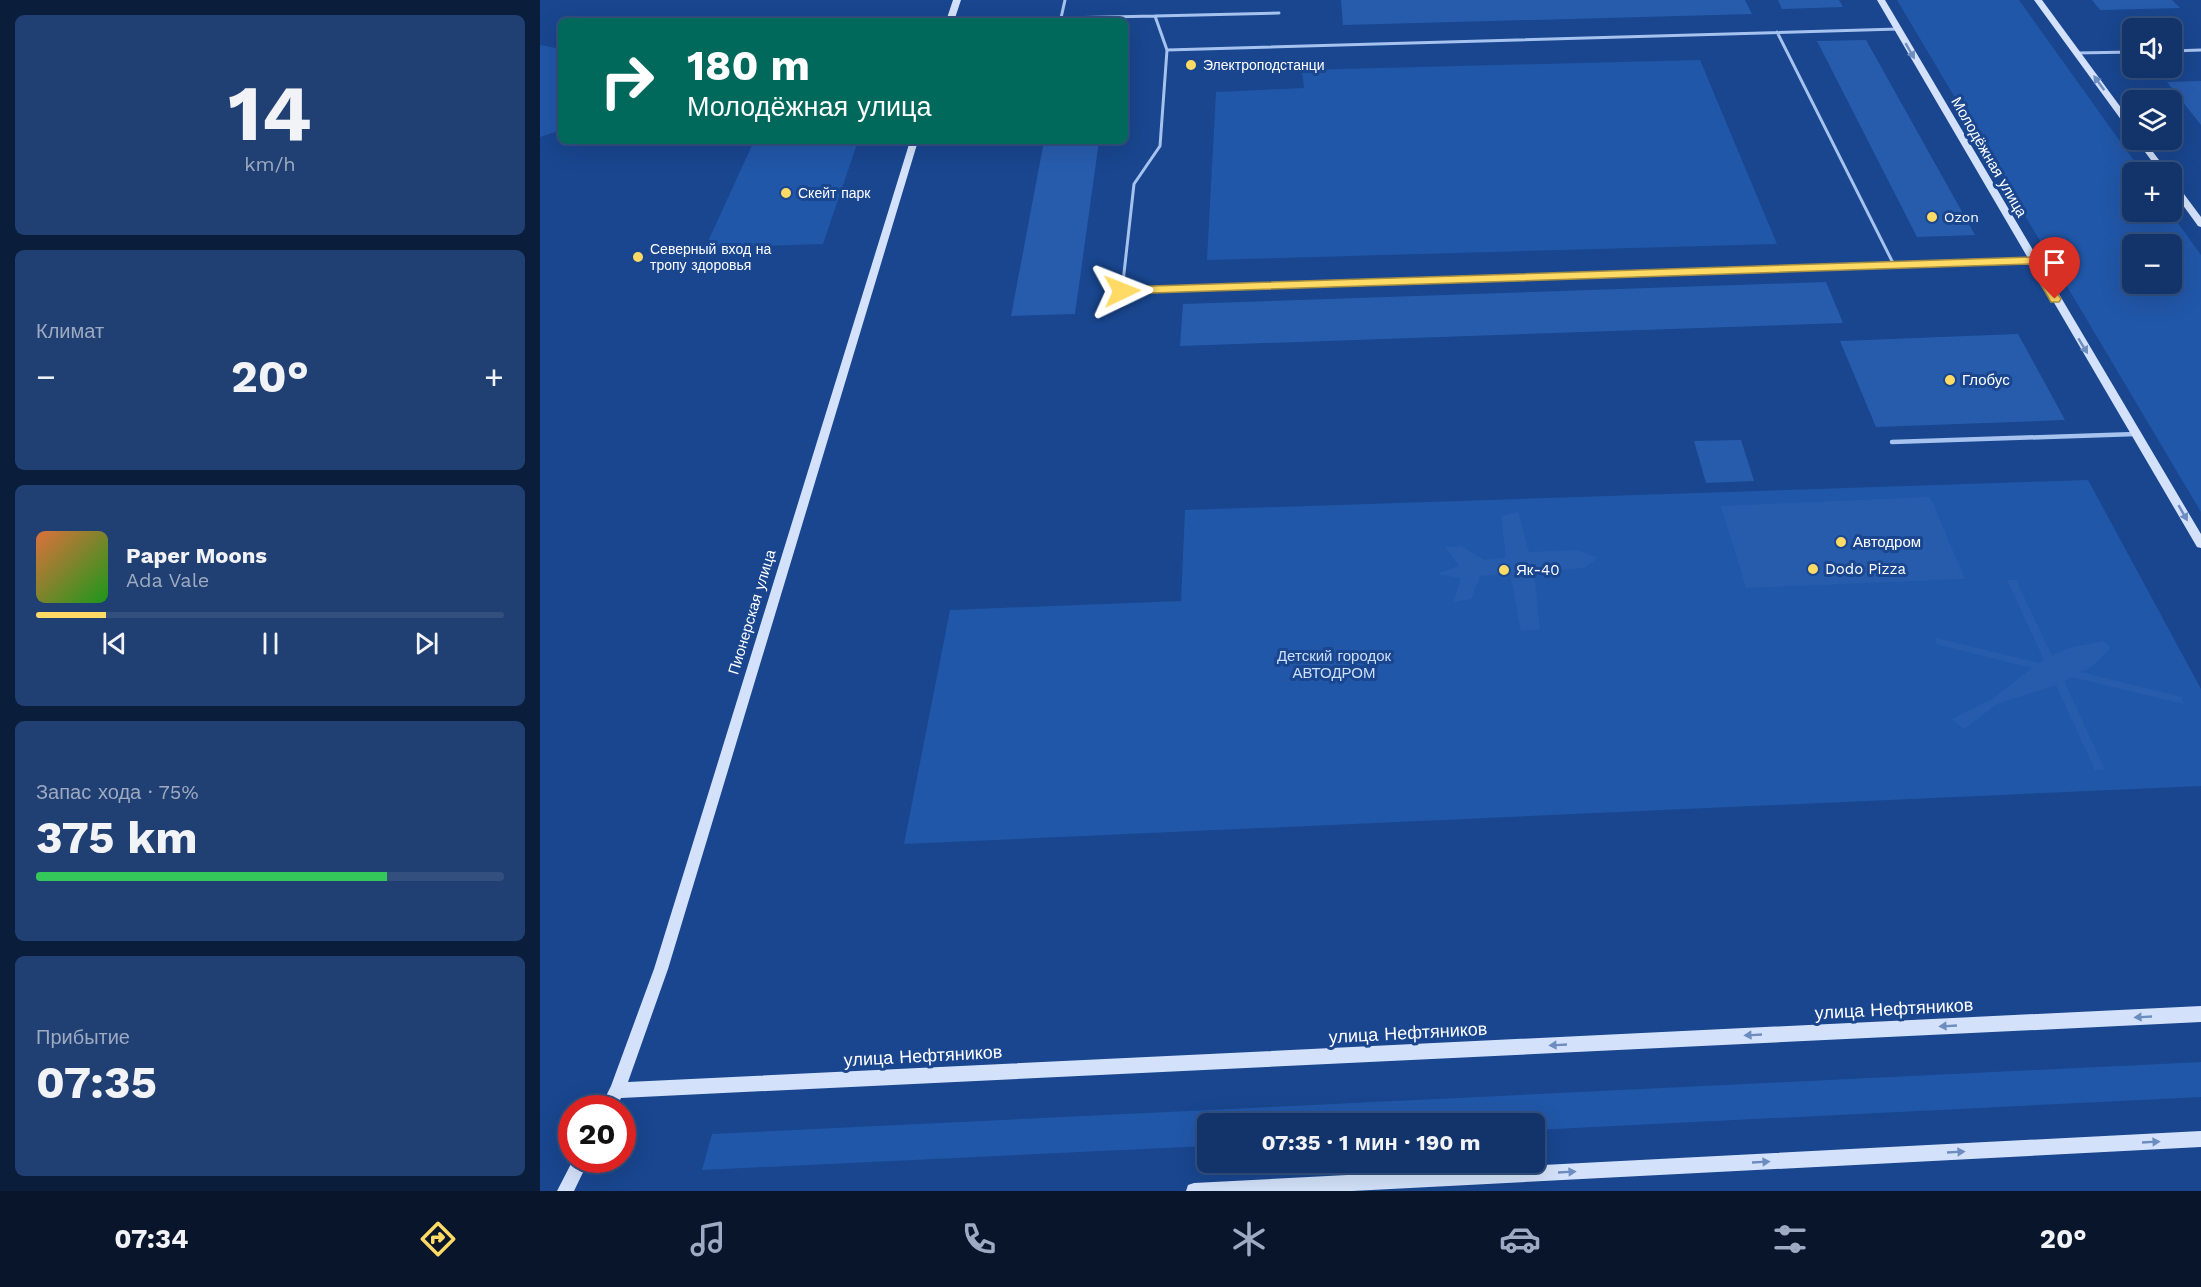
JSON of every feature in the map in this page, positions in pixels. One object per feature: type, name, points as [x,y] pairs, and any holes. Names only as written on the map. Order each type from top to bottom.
[{"type":"main road","points":[[951,18],[957,0]]},
{"type":"main road","name":"Молодёжная улица","points":[[1881,0],[2032,261],[2201,544]]},
{"type":"main road","points":[[2038,0],[2122,115]]},
{"type":"main road","name":"Пионерская улица","points":[[614,1095],[661,969],[913,144]]},
{"type":"main road","points":[[2182,198],[2201,224]]},
{"type":"main road","name":"улица Нефтяников","points":[[617,1090],[2201,1014]]},
{"type":"main road","points":[[1194,1191],[2201,1139]]},
{"type":"main road","points":[[565,1191],[574,1173]]},
{"type":"lane","points":[[1065,0],[1061,18],[1279,13]]},
{"type":"lane","points":[[1155,16],[1167,50],[1160,146],[1134,184],[1122,291],[2032,261]]},
{"type":"lane","points":[[1167,50],[1898,29]]},
{"type":"lane","points":[[1777,32],[1894,265]]},
{"type":"lane","points":[[2182,51],[2201,50]]},
{"type":"lane","points":[[2077,53],[2122,52]]},
{"type":"lane","points":[[1892,442],[2136,434]]},
{"type":"green space","points":[[1897,0],[2019,0],[2122,144],[2122,150],[2126,150],[2135,162],[2122,162],[2122,222],[2177,222],[2201,255],[2201,512]]},
{"type":"green space","points":[[540,45],[558,48],[558,131],[540,137]]},
{"type":"green space","points":[[1700,60],[1777,244],[1207,260],[1216,92],[1304,88],[1302,70]]},
{"type":"green space","name":"Скейт парк","points":[[753,144],[857,144],[823,244],[705,248]]},
{"type":"green space","name":"Детский городок АВТОДРОМ","points":[[2088,480],[2201,689],[2201,786],[904,844],[950,610],[1181,601],[1185,510]]},
{"type":"green space","points":[[2201,1062],[2201,1097],[1545,1130],[1545,1113],[1197,1113],[1197,1146],[702,1170],[712,1134]]},
{"type":"building","points":[[1341,0],[1745,0],[1752,14],[1343,25]]},
{"type":"building","points":[[1778,0],[1839,0],[1843,7],[1782,9]]},
{"type":"building","points":[[2092,0],[2172,0],[2180,8],[2100,10]]},
{"type":"building","points":[[1866,40],[1975,235],[1917,237],[1817,41]]},
{"type":"building","points":[[2201,81],[2201,125],[2182,101],[2182,90],[2173,90],[2167,82]]},
{"type":"building","points":[[1043,144],[1099,144],[1075,314],[1011,316]]},
{"type":"building","points":[[1826,282],[1843,323],[1180,346],[1183,304]]},
{"type":"building","name":"Глобус","points":[[2018,334],[2065,420],[1876,427],[1840,341]]},
{"type":"building","points":[[1741,440],[1754,481],[1706,483],[1694,441]]},
{"type":"building","name":"Автодром","points":[[1930,497],[1965,579],[1746,588],[1721,506]]},
{"type":"building","name":"Як-40","points":[[1518,512],[1529,552],[1577,550],[1598,558],[1584,568],[1534,572],[1540,629],[1521,631],[1510,573],[1480,576],[1471,599],[1454,602],[1461,578],[1437,574],[1459,566],[1445,547],[1461,546],[1484,560],[1506,557],[1501,516]]},
{"type":"building","points":[[2007,580],[2016,580],[2052,656],[2069,648],[2103,641],[2109,645],[2109,650],[2090,668],[2080,672],[2182,697],[2183,704],[2071,677],[2064,681],[2105,770],[2095,770],[2056,685],[1997,704],[1964,729],[1952,719],[1992,699],[2032,668],[1936,644],[1936,638],[2039,663],[2044,660]]},
{"type":"place","name":"Электроподстанци","points":[[1191,65]]},
{"type":"place","name":"Скейт парк","points":[[786,193]]},
{"type":"place","name":"Ozon","points":[[1932,217]]},
{"type":"place","name":"Северный вход на тропу здоровья","points":[[638,257]]},
{"type":"place","name":"Глобус","points":[[1950,380]]},
{"type":"place","name":"Автодром","points":[[1841,542]]},
{"type":"place","name":"Dodo Pizza","points":[[1813,569]]},
{"type":"place","name":"Як-40","points":[[1504,570]]},
{"type":"route","points":[[1122,291],[2032,261],[2055,299]]}]
